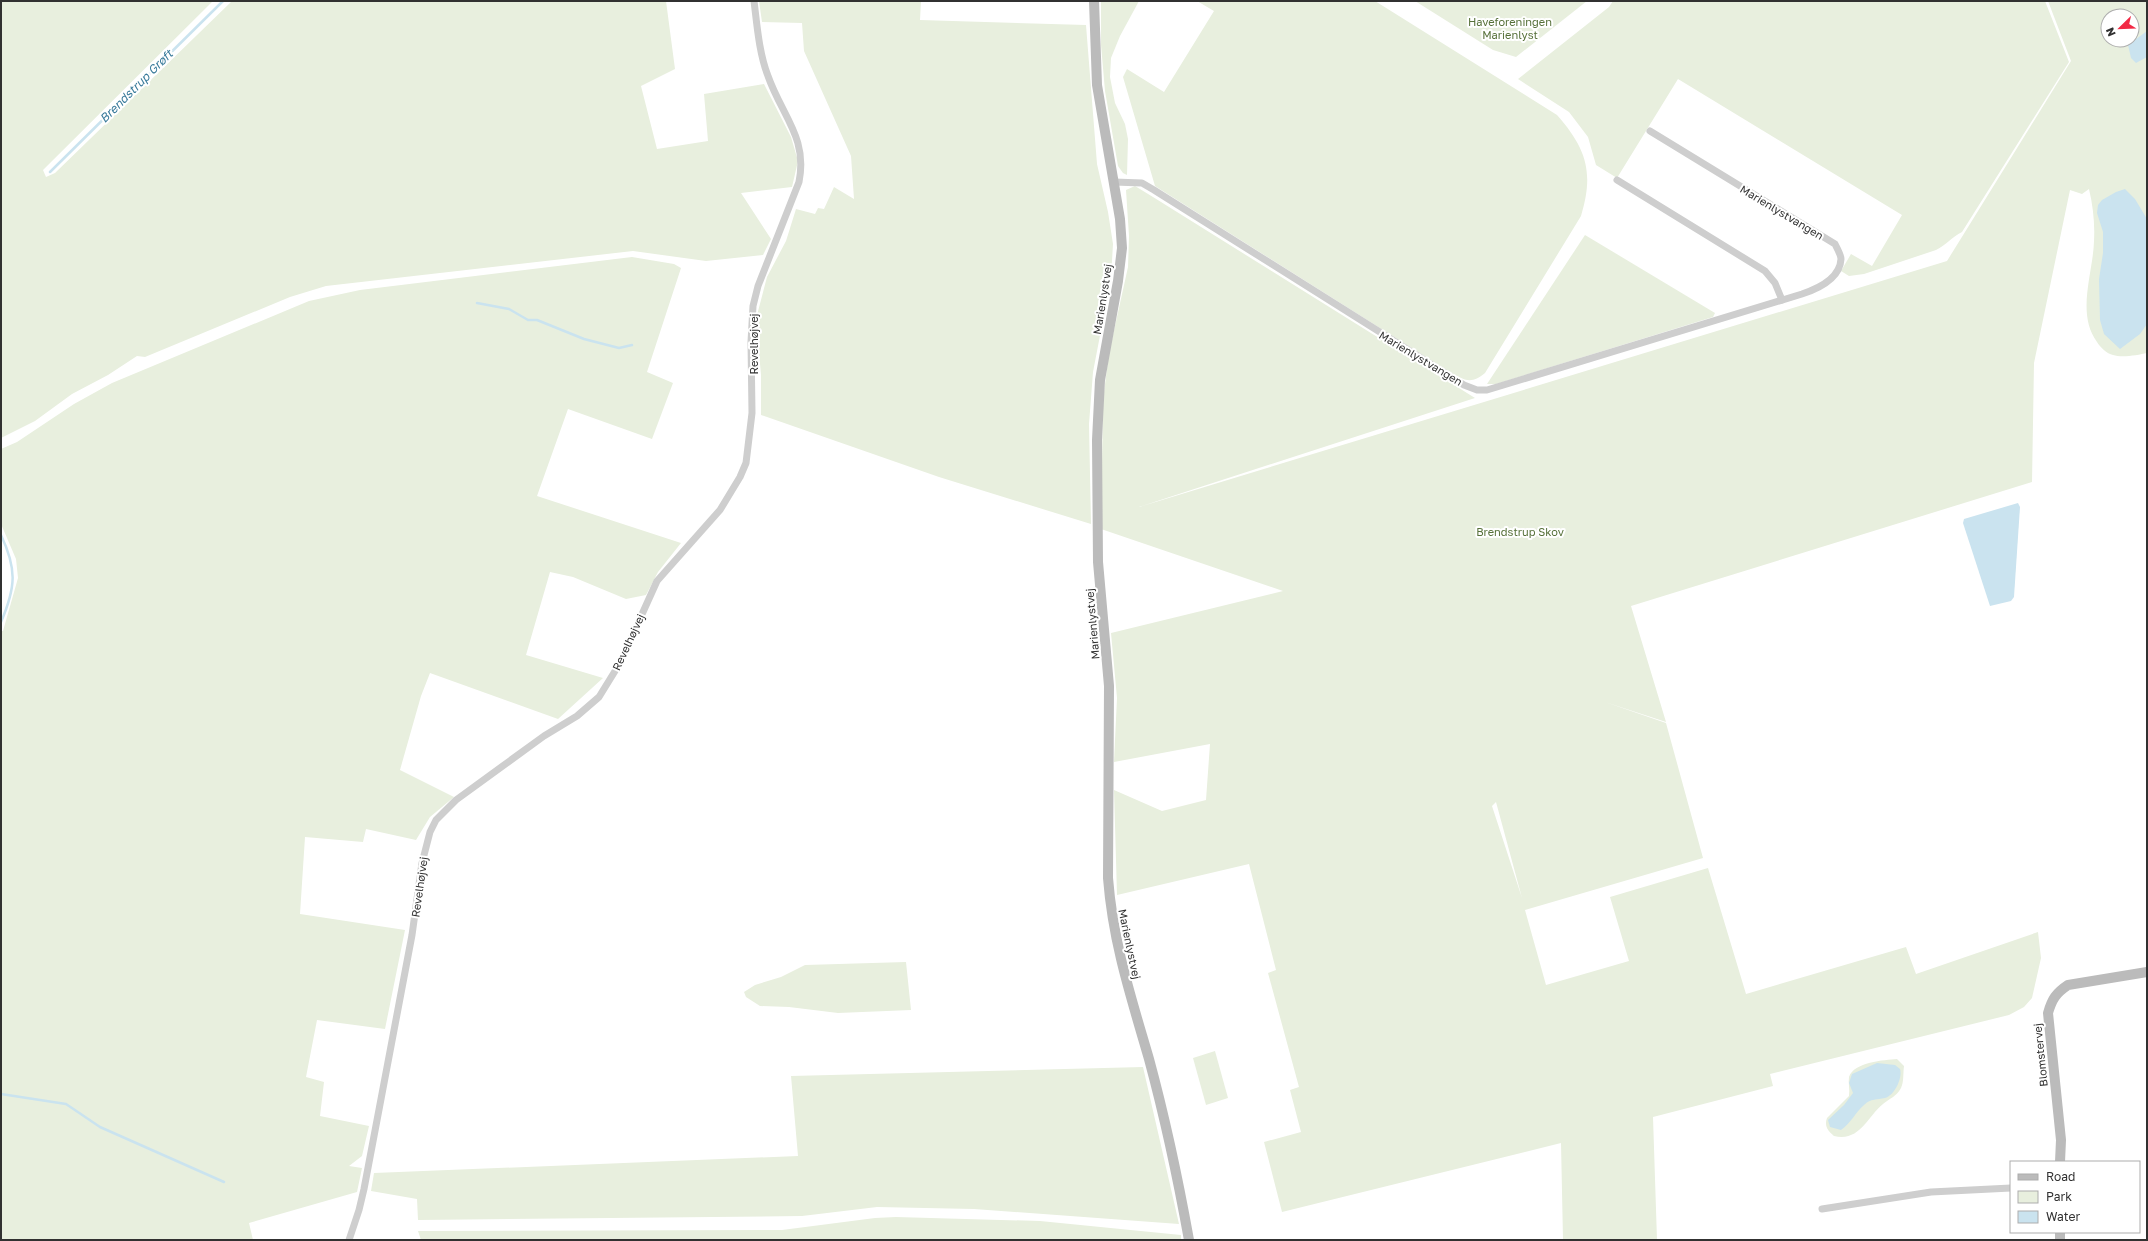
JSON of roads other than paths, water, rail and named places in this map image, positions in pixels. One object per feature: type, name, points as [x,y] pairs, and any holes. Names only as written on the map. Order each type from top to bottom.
[{"type":"street","name":"Revelhøjvej","points":[[349,1240],[359,1210],[365,1182],[412,935],[422,863],[430,832],[436,820],[456,800],[539,740],[577,716],[599,697],[620,664],[657,581],[720,510],[740,478],[746,463],[752,413],[751,328],[753,306],[758,286],[799,182],[802,166],[799,143],[767,76],[754,1]]},
{"type":"street","name":"Marienlystvej","points":[[1094,1],[1097,85],[1114,182],[1122,248],[1118,281],[1100,380],[1097,440],[1098,562],[1109,686],[1109,892],[1119,956],[1158,1096],[1188,1240]]},
{"type":"street","name":"Marienlystvangen","points":[[1114,182],[1130,181],[1142,183],[1392,341],[1464,385],[1476,390],[1499,387],[1782,300],[1815,289],[1837,272],[1841,258],[1835,244],[1650,131]]},
{"type":"street","points":[[1617,180],[1765,271],[1775,283],[1782,300]]},
{"type":"street","name":"Blomstervej","points":[[2060,1161],[2061,1140],[2048,1013],[2052,998],[2057,992],[2068,985],[2147,972]]},
{"type":"street","points":[[1822,1209],[1931,1192],[2010,1188]]},
{"type":"water","points":[[2147,31],[2147,57],[2136,63],[2131,58],[2129,48],[2140,48],[2140,36]]},
{"type":"water","points":[[2125,189],[2135,199],[2147,219],[2147,324],[2140,334],[2120,349],[2104,334],[2100,320],[2099,279],[2103,253],[2103,232],[2097,213],[2098,205],[2102,200]]},
{"type":"water","points":[[2018,503],[2020,507],[2014,597],[2011,601],[1990,606],[1963,523],[1964,519]]},
{"type":"water","points":[[1877,1063],[1895,1065],[1900,1069],[1901,1073],[1899,1082],[1892,1094],[1888,1097],[1872,1100],[1867,1103],[1841,1130],[1830,1127],[1828,1120],[1844,1105],[1853,1093],[1849,1083],[1852,1074]]},
{"type":"waterway","name":"Brendstrup Grøft","points":[[50,172],[223,1]]},
{"type":"waterway","points":[[477,303],[509,309],[528,320],[537,320],[584,339],[619,348],[632,345]]},
{"type":"waterway","points":[[1,535],[10,558],[13,578],[10,598],[1,622]]},
{"type":"waterway","points":[[1,1094],[66,1104],[100,1127],[224,1182]]},
{"type":"park label","name":"Haveforeningen Marienlyst","points":[[1510,27]]},
{"type":"park label","name":"Brendstrup Skov","points":[[1520,531]]}]
